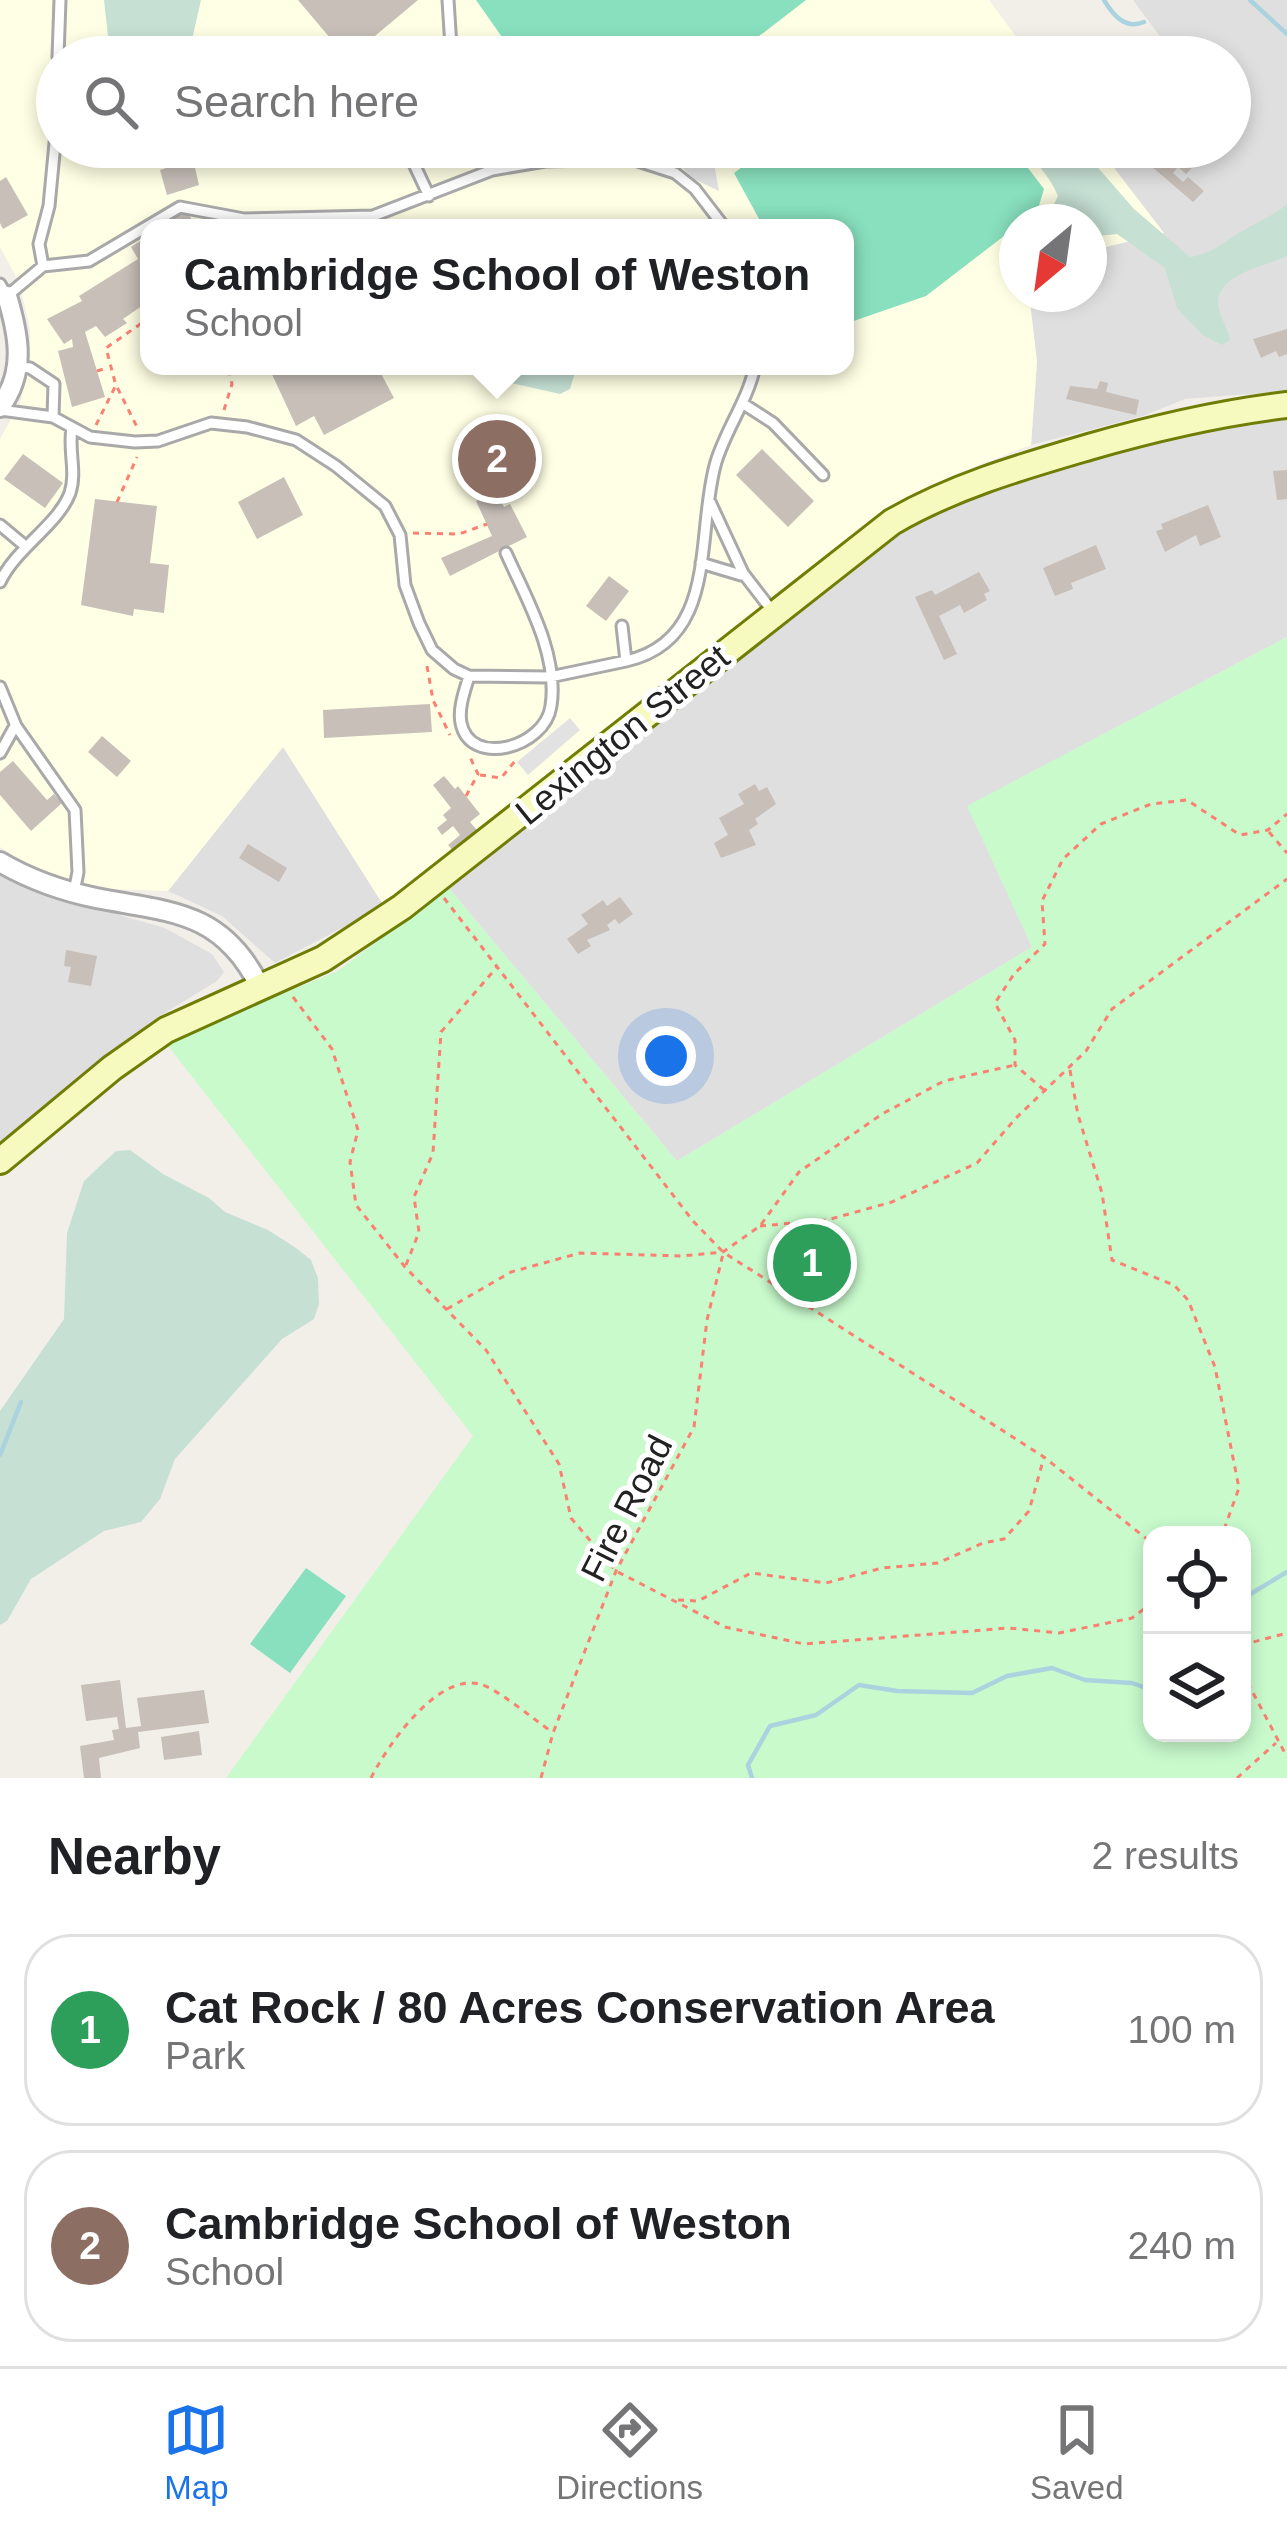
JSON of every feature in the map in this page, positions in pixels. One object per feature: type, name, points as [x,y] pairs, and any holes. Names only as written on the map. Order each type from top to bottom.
[{"type":"street","points":[[0,408],[20,367],[14,320],[3,290]]},
{"type":"street","name":"Lexington Street","points":[[0,1161],[140,1047],[179,1022],[334,952],[434,884],[772,612],[892,522],[993,475],[1174,423],[1287,404]]},
{"type":"street","points":[[0,862],[74,893],[195,917],[229,942],[268,981]]},
{"type":"lane","points":[[59,36],[60,0]]},
{"type":"lane","points":[[448,0],[450,36]]},
{"type":"lane","points":[[43,266],[39,244],[53,168]]},
{"type":"lane","points":[[416,168],[429,196]]},
{"type":"lane","points":[[160,219],[180,207],[244,219],[373,216],[504,168]]},
{"type":"lane","points":[[660,168],[695,188],[718,219]]},
{"type":"lane","points":[[3,290],[43,266],[89,261],[140,231]]},
{"type":"lane","points":[[20,367],[54,384],[52,417]]},
{"type":"lane","points":[[0,408],[16,415],[52,417],[90,437],[144,440],[220,424],[296,440],[386,506],[400,535],[405,585],[419,623],[442,660],[469,676],[550,677],[649,656],[676,633],[693,602],[720,452],[752,375]]},
{"type":"lane","points":[[742,403],[773,423],[823,476]]},
{"type":"lane","points":[[0,582],[24,545],[68,500],[74,479],[72,428]]},
{"type":"lane","points":[[709,497],[749,582],[772,612]]},
{"type":"lane","points":[[0,524],[24,545]]},
{"type":"lane","points":[[469,676],[461,706],[462,730],[490,748],[513,748],[528,740],[548,718],[552,705],[544,640],[506,553]]},
{"type":"lane","points":[[701,563],[734,570],[749,582]]},
{"type":"lane","points":[[622,626],[626,661]]},
{"type":"lane","points":[[0,687],[16,726],[75,809],[78,872],[74,893]]},
{"type":"lane","points":[[0,752],[16,726]]},
{"type":"path","points":[[117,502],[144,440],[116,385],[106,348],[140,324]]},
{"type":"path","points":[[97,370],[109,368]]},
{"type":"path","points":[[220,424],[231,375]]},
{"type":"path","points":[[90,437],[116,385]]},
{"type":"path","points":[[400,535],[459,534],[487,524]]},
{"type":"path","points":[[478,774],[501,778],[514,763],[513,748]]},
{"type":"path","points":[[1044,1090],[1016,1065],[1015,1040],[995,1003],[1014,974],[1045,944],[1042,901],[1063,859],[1101,824],[1151,804],[1187,800],[1240,835],[1268,830],[1287,814]]},
{"type":"path","points":[[1268,830],[1287,853]]},
{"type":"path","points":[[760,1226],[827,1220],[892,1202],[977,1163],[1070,1068],[1112,1009],[1287,879]]},
{"type":"path","points":[[434,884],[693,1221],[723,1252],[1043,1457],[1143,1537]]},
{"type":"path","points":[[405,1267],[419,1232],[414,1197],[433,1153],[441,1032],[498,965]]},
{"type":"path","points":[[268,981],[332,1049],[358,1130],[350,1162],[356,1205],[498,1369],[559,1464],[571,1518],[616,1571],[725,1628],[804,1644],[1009,1628],[1059,1633],[1132,1618],[1143,1610]]},
{"type":"path","points":[[447,1309],[511,1272],[580,1252],[682,1256],[723,1252],[760,1226],[799,1172],[882,1114],[944,1081],[1016,1065]]},
{"type":"path","points":[[1070,1068],[1078,1114],[1102,1193],[1112,1260],[1174,1285],[1188,1300],[1215,1367],[1239,1488],[1225,1526]]},
{"type":"path","name":"Fire Road","points":[[541,1778],[553,1732],[616,1571],[694,1426],[706,1320],[723,1252]]},
{"type":"path","points":[[616,1571],[674,1600],[698,1601],[751,1573],[826,1583],[882,1568],[938,1562],[1004,1539],[1029,1510],[1043,1457]]},
{"type":"path","points":[[1251,1643],[1287,1633]]},
{"type":"path","points":[[371,1778],[388,1744],[452,1685],[480,1684],[553,1732]]},
{"type":"path","points":[[1251,1689],[1287,1756]]},
{"type":"path","points":[[1238,1778],[1278,1741]]},
{"type":"shaded area","points":[[0,0],[989,0],[1016,36],[36,36],[36,168],[1114,168],[1164,233],[1107,247],[1107,204],[999,204],[999,312],[1031,312],[1037,362],[1031,445],[958,473],[884,514],[481,835],[384,906],[283,747],[168,891],[107,889],[37,871],[0,847],[0,439],[20,403],[30,356],[30,329],[19,282],[0,247]]},
{"type":"shaded area","points":[[104,0],[201,0],[193,36],[108,36]]},
{"type":"shaded area","points":[[1133,0],[1287,0],[1287,391],[1185,399],[1143,416],[1031,445],[1037,362],[1031,312],[1107,312],[1107,247],[1163,233],[1114,168],[1251,168],[1251,36],[1160,36]]},
{"type":"shaded area","points":[[682,168],[715,168],[719,191]]},
{"type":"shaded area","points":[[1040,168],[1098,168],[1134,209],[1190,257],[1212,250],[1287,204],[1287,256],[1235,277],[1220,292],[1218,307],[1230,340],[1222,345],[1203,335],[1177,308],[1165,268],[1117,234],[1107,235],[1107,204],[1054,204],[1058,196]]},
{"type":"shaded area","points":[[493,375],[574,375],[570,389],[560,394]]},
{"type":"shaded area","points":[[1287,413],[1287,637],[968,806],[1032,947],[677,1161],[448,887],[893,535],[952,503],[1158,434]]},
{"type":"shaded area","points":[[570,718],[580,730],[528,775],[517,762]]},
{"type":"shaded area","points":[[283,747],[384,906],[275,963],[222,916],[168,891]]},
{"type":"shaded area","points":[[0,875],[165,928],[212,954],[224,972],[152,1021],[0,1144]]},
{"type":"shaded area","points":[[130,1150],[225,1212],[268,1230],[311,1260],[318,1278],[319,1304],[314,1319],[282,1339],[175,1459],[160,1499],[141,1522],[104,1531],[31,1579],[0,1625],[0,1411],[64,1319],[67,1233],[84,1181],[116,1151]]},
{"type":"green space","points":[[476,0],[806,0],[759,36],[501,36]]},
{"type":"green space","points":[[741,168],[1028,168],[1044,189],[1039,204],[999,204],[999,240],[926,296],[854,321],[854,219],[759,219],[734,173]]},
{"type":"green space","points":[[1287,637],[1287,1778],[226,1778],[473,1436],[165,1042],[338,971],[448,887],[677,1161],[1032,947],[967,806]]},
{"type":"green space","points":[[306,1568],[346,1596],[290,1673],[250,1644]]},
{"type":"building","points":[[298,0],[418,0],[375,36],[328,36]]},
{"type":"building","points":[[195,168],[199,185],[167,195],[160,170]]},
{"type":"building","points":[[1153,168],[1177,168],[1173,173],[1183,182],[1188,177],[1204,191],[1193,202]]},
{"type":"building","points":[[6,177],[28,215],[3,229],[0,181]]},
{"type":"building","points":[[140,241],[140,307],[105,337],[96,326],[85,332],[105,397],[72,407],[58,351],[73,347],[72,339],[64,344],[47,319],[82,301],[79,296],[138,259],[131,247]]},
{"type":"building","points":[[1287,329],[1287,354],[1279,357],[1276,351],[1261,358],[1253,339]]},
{"type":"building","points":[[272,375],[382,375],[394,398],[324,435],[314,416],[296,426]]},
{"type":"building","points":[[1100,381],[1108,383],[1106,392],[1139,400],[1136,415],[1066,399],[1070,386],[1097,389]]},
{"type":"building","points":[[762,449],[814,501],[788,527],[736,475]]},
{"type":"building","points":[[23,454],[63,483],[45,508],[4,479]]},
{"type":"building","points":[[1287,470],[1287,499],[1277,500],[1273,471]]},
{"type":"building","points":[[284,477],[303,515],[257,539],[238,502]]},
{"type":"building","points":[[496,492],[504,507],[510,504],[527,537],[450,576],[441,558],[492,536],[476,501]]},
{"type":"building","points":[[95,499],[157,506],[150,563],[169,565],[164,613],[134,609],[133,616],[81,605]]},
{"type":"building","points":[[1208,505],[1221,537],[1200,546],[1196,535],[1165,552],[1156,531],[1163,529],[1161,524]]},
{"type":"building","points":[[1096,545],[1106,569],[1071,583],[1073,589],[1055,596],[1043,568]]},
{"type":"building","points":[[979,572],[990,591],[984,594],[987,600],[964,613],[960,605],[939,616],[957,654],[944,660],[915,597],[932,590],[935,595]]},
{"type":"building","points":[[609,576],[629,591],[606,621],[586,606]]},
{"type":"building","points":[[430,704],[432,732],[324,738],[323,710]]},
{"type":"building","points":[[102,736],[131,761],[117,777],[88,752]]},
{"type":"building","points":[[13,761],[47,800],[54,794],[62,803],[31,831],[0,795],[0,772]]},
{"type":"building","points":[[444,776],[480,814],[470,822],[481,835],[456,854],[448,845],[460,835],[453,826],[442,835],[437,828],[447,820],[443,815],[451,808],[433,785]]},
{"type":"building","points":[[755,784],[759,791],[767,787],[776,804],[755,819],[758,824],[749,830],[756,845],[721,858],[714,843],[728,835],[719,818],[744,804],[738,794]]},
{"type":"building","points":[[248,844],[287,868],[279,882],[239,858]]},
{"type":"building","points":[[620,897],[633,914],[619,924],[615,919],[607,925],[610,930],[587,940],[591,946],[578,954],[567,939],[588,924],[581,915],[603,900],[607,906]]},
{"type":"building","points":[[66,950],[97,956],[91,986],[68,982],[71,967],[64,966]]},
{"type":"building","points":[[120,1680],[126,1728],[141,1726],[137,1698],[204,1690],[209,1723],[138,1732],[140,1748],[99,1758],[101,1778],[84,1778],[80,1746],[114,1740],[112,1730],[119,1729],[117,1717],[86,1721],[81,1685]]},
{"type":"building","points":[[199,1731],[202,1755],[164,1760],[161,1737]]},
{"type":"waterway","points":[[1104,0],[1125,23],[1144,22]]},
{"type":"waterway","points":[[1250,0],[1287,34]]},
{"type":"waterway","points":[[0,1455],[21,1402]]},
{"type":"waterway","points":[[1251,1594],[1287,1572]]},
{"type":"waterway","points":[[752,1778],[748,1765],[770,1726],[816,1715],[859,1685],[972,1693],[1007,1676],[1052,1668],[1085,1680],[1143,1687]]},
{"type":"place","name":"Cambridge School of Weston","points":[[497,459]]},
{"type":"place","name":"Cat Rock / 80 Acres Conservation Area","points":[[812,1263]]}]
